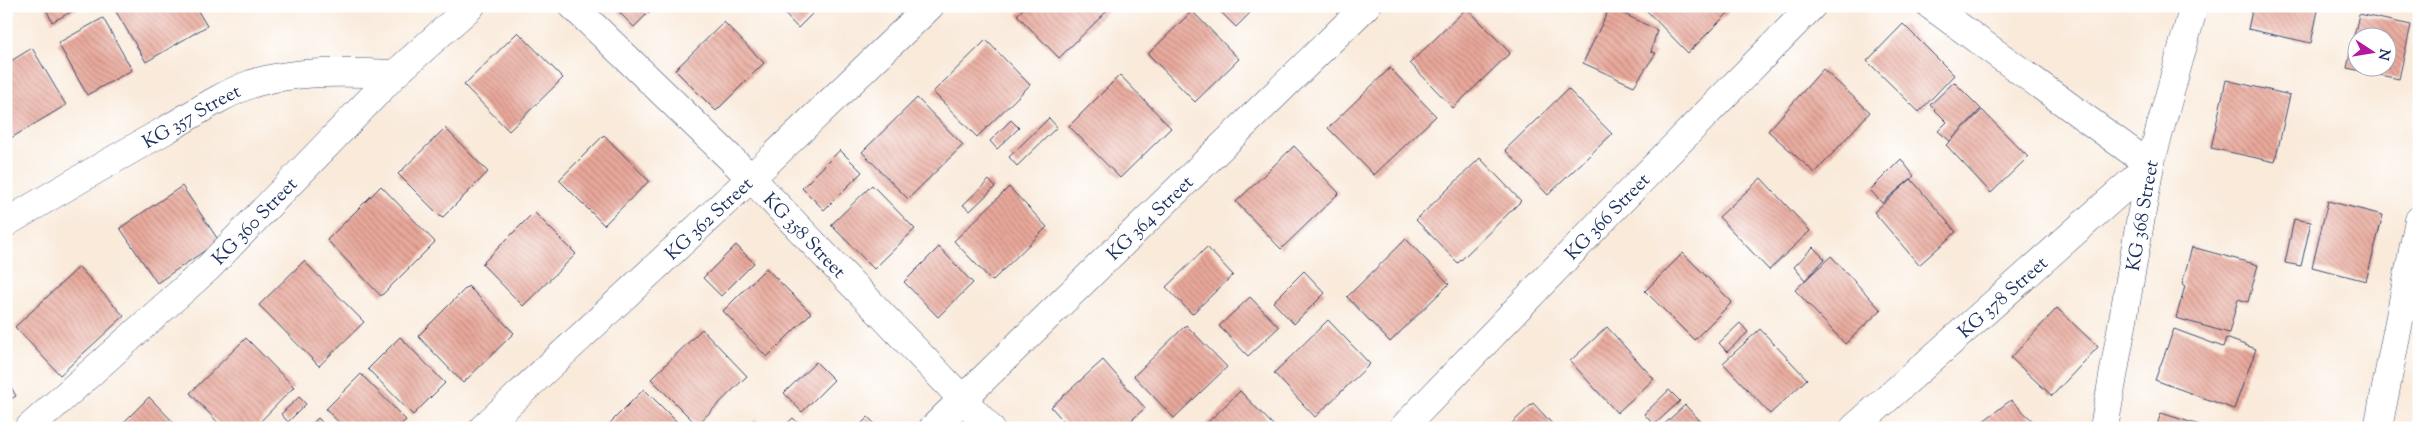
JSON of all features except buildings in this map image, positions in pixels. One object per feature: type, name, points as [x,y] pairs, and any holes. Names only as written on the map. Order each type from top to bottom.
[{"type":"street","name":"KG 360 Street","points":[[29,428],[210,267],[395,74],[471,6]]},
{"type":"street","name":"KG 358 Street","points":[[573,6],[751,178],[990,428]]},
{"type":"street","name":"KG 362 Street","points":[[484,428],[751,178],[930,6]]},
{"type":"street","name":"KG 364 Street","points":[[933,428],[1366,6]]},
{"type":"street","name":"KG 366 Street","points":[[1403,428],[1613,209],[1812,6]]},
{"type":"street","points":[[1930,6],[2150,165]]},
{"type":"street","name":"KG 368 Street","points":[[2104,428],[2150,165],[2194,6]]},
{"type":"street","name":"KG 357 Street","points":[[6,223],[76,180],[202,109],[252,84],[299,75],[354,72],[395,74]]},
{"type":"street","name":"KG 378 Street","points":[[1854,428],[2150,165]]},
{"type":"street","points":[[2378,428],[2419,220]]}]
